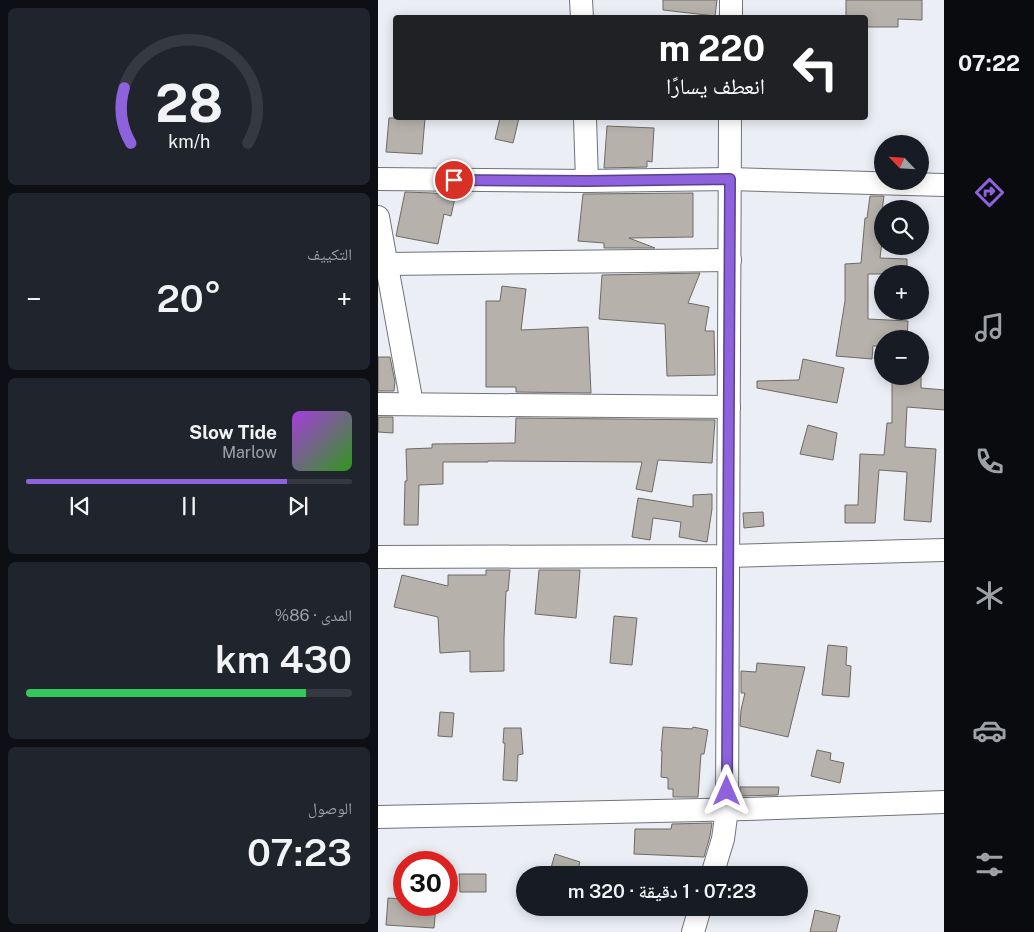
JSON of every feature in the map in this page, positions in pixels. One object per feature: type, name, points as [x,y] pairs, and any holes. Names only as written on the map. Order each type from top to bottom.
[{"type":"street","points":[[581,0],[582,15]]},
{"type":"street","points":[[731,0],[731,15]]},
{"type":"street","points":[[585,120],[587,181]]},
{"type":"street","points":[[716,866],[723,839],[727,809],[730,120]]},
{"type":"street","points":[[378,179],[587,181],[730,179],[944,185]]},
{"type":"street","points":[[378,217],[412,404]]},
{"type":"street","points":[[386,264],[730,260]]},
{"type":"street","points":[[378,404],[729,407]]},
{"type":"street","points":[[378,557],[728,556],[944,550]]},
{"type":"street","points":[[378,817],[944,802]]},
{"type":"street","points":[[693,932],[698,916]]},
{"type":"building","points":[[663,0],[717,0],[715,15],[663,10]]},
{"type":"building","points":[[846,0],[922,0],[922,20],[898,19],[898,27],[868,27],[868,15],[846,15]]},
{"type":"building","points":[[389,118],[393,118],[393,120],[425,120],[422,154],[386,152]]},
{"type":"building","points":[[500,120],[519,120],[513,143],[495,139]]},
{"type":"building","points":[[607,126],[654,128],[652,162],[647,161],[647,167],[604,168]]},
{"type":"building","points":[[405,192],[456,193],[451,216],[444,214],[438,244],[396,236]]},
{"type":"building","points":[[693,193],[693,237],[629,238],[655,248],[604,248],[604,243],[578,241],[583,194]]},
{"type":"building","points":[[870,196],[884,196],[883,200],[874,200],[874,255],[880,255],[880,258],[907,259],[907,265],[874,265],[874,274],[868,274],[868,319],[908,321],[908,330],[874,330],[872,359],[836,356],[845,301],[845,264],[861,263],[865,218],[867,218]]},
{"type":"building","points":[[700,273],[688,303],[709,307],[705,331],[714,331],[715,375],[667,376],[665,324],[599,319],[602,275]]},
{"type":"building","points":[[502,286],[526,289],[521,330],[588,327],[591,393],[516,392],[516,387],[486,387],[486,301],[500,301]]},
{"type":"building","points":[[378,357],[390,357],[395,382],[394,391],[378,391]]},
{"type":"building","points":[[803,359],[844,368],[837,403],[757,388],[757,381],[799,380]]},
{"type":"building","points":[[892,385],[921,385],[921,388],[945,390],[945,410],[907,407],[905,447],[936,449],[931,522],[904,520],[907,472],[879,470],[875,523],[845,523],[845,505],[858,505],[860,454],[884,455],[887,423],[892,423]]},
{"type":"building","points":[[378,417],[393,417],[393,433],[378,432]]},
{"type":"building","points":[[516,418],[715,420],[712,463],[658,460],[652,492],[636,489],[642,462],[443,462],[443,484],[419,485],[418,525],[404,525],[405,481],[407,481],[406,449],[432,448],[432,444],[515,443]]},
{"type":"building","points":[[808,425],[837,433],[833,460],[800,454]]},
{"type":"building","points":[[712,494],[712,509],[707,542],[679,537],[681,522],[653,518],[650,540],[632,537],[638,498],[693,507],[693,495]]},
{"type":"building","points":[[763,512],[764,526],[744,528],[743,513]]},
{"type":"building","points":[[486,570],[510,570],[508,591],[506,591],[504,671],[470,672],[470,651],[440,653],[438,617],[394,607],[402,575],[448,586],[448,575],[486,575]]},
{"type":"building","points":[[539,570],[580,570],[576,618],[535,614]]},
{"type":"building","points":[[614,616],[637,618],[632,665],[610,663]]},
{"type":"building","points":[[828,645],[847,647],[846,665],[851,666],[849,697],[822,695]]},
{"type":"building","points":[[757,663],[805,667],[788,737],[740,726],[745,693],[741,693],[741,671],[756,672]]},
{"type":"building","points":[[440,712],[454,713],[452,737],[438,736]]},
{"type":"building","points":[[663,727],[692,729],[693,727],[708,730],[704,754],[701,754],[698,797],[673,797],[673,789],[668,789],[668,778],[661,777]]},
{"type":"building","points":[[504,728],[521,728],[523,754],[518,755],[517,781],[503,780]]},
{"type":"building","points":[[817,750],[831,753],[830,760],[844,763],[840,783],[811,776]]},
{"type":"building","points":[[740,787],[779,787],[778,795],[740,796]]},
{"type":"building","points":[[712,823],[704,857],[634,854],[635,829],[671,829],[672,824]]},
{"type":"building","points":[[555,854],[580,862],[579,866],[552,866]]},
{"type":"building","points":[[459,874],[486,874],[486,892],[460,892]]},
{"type":"building","points":[[388,898],[393,898],[393,916],[435,916],[434,928],[386,925]]},
{"type":"building","points":[[815,910],[840,916],[836,932],[810,932]]},
{"type":"route","points":[[454,180],[730,179],[727,791]]}]
